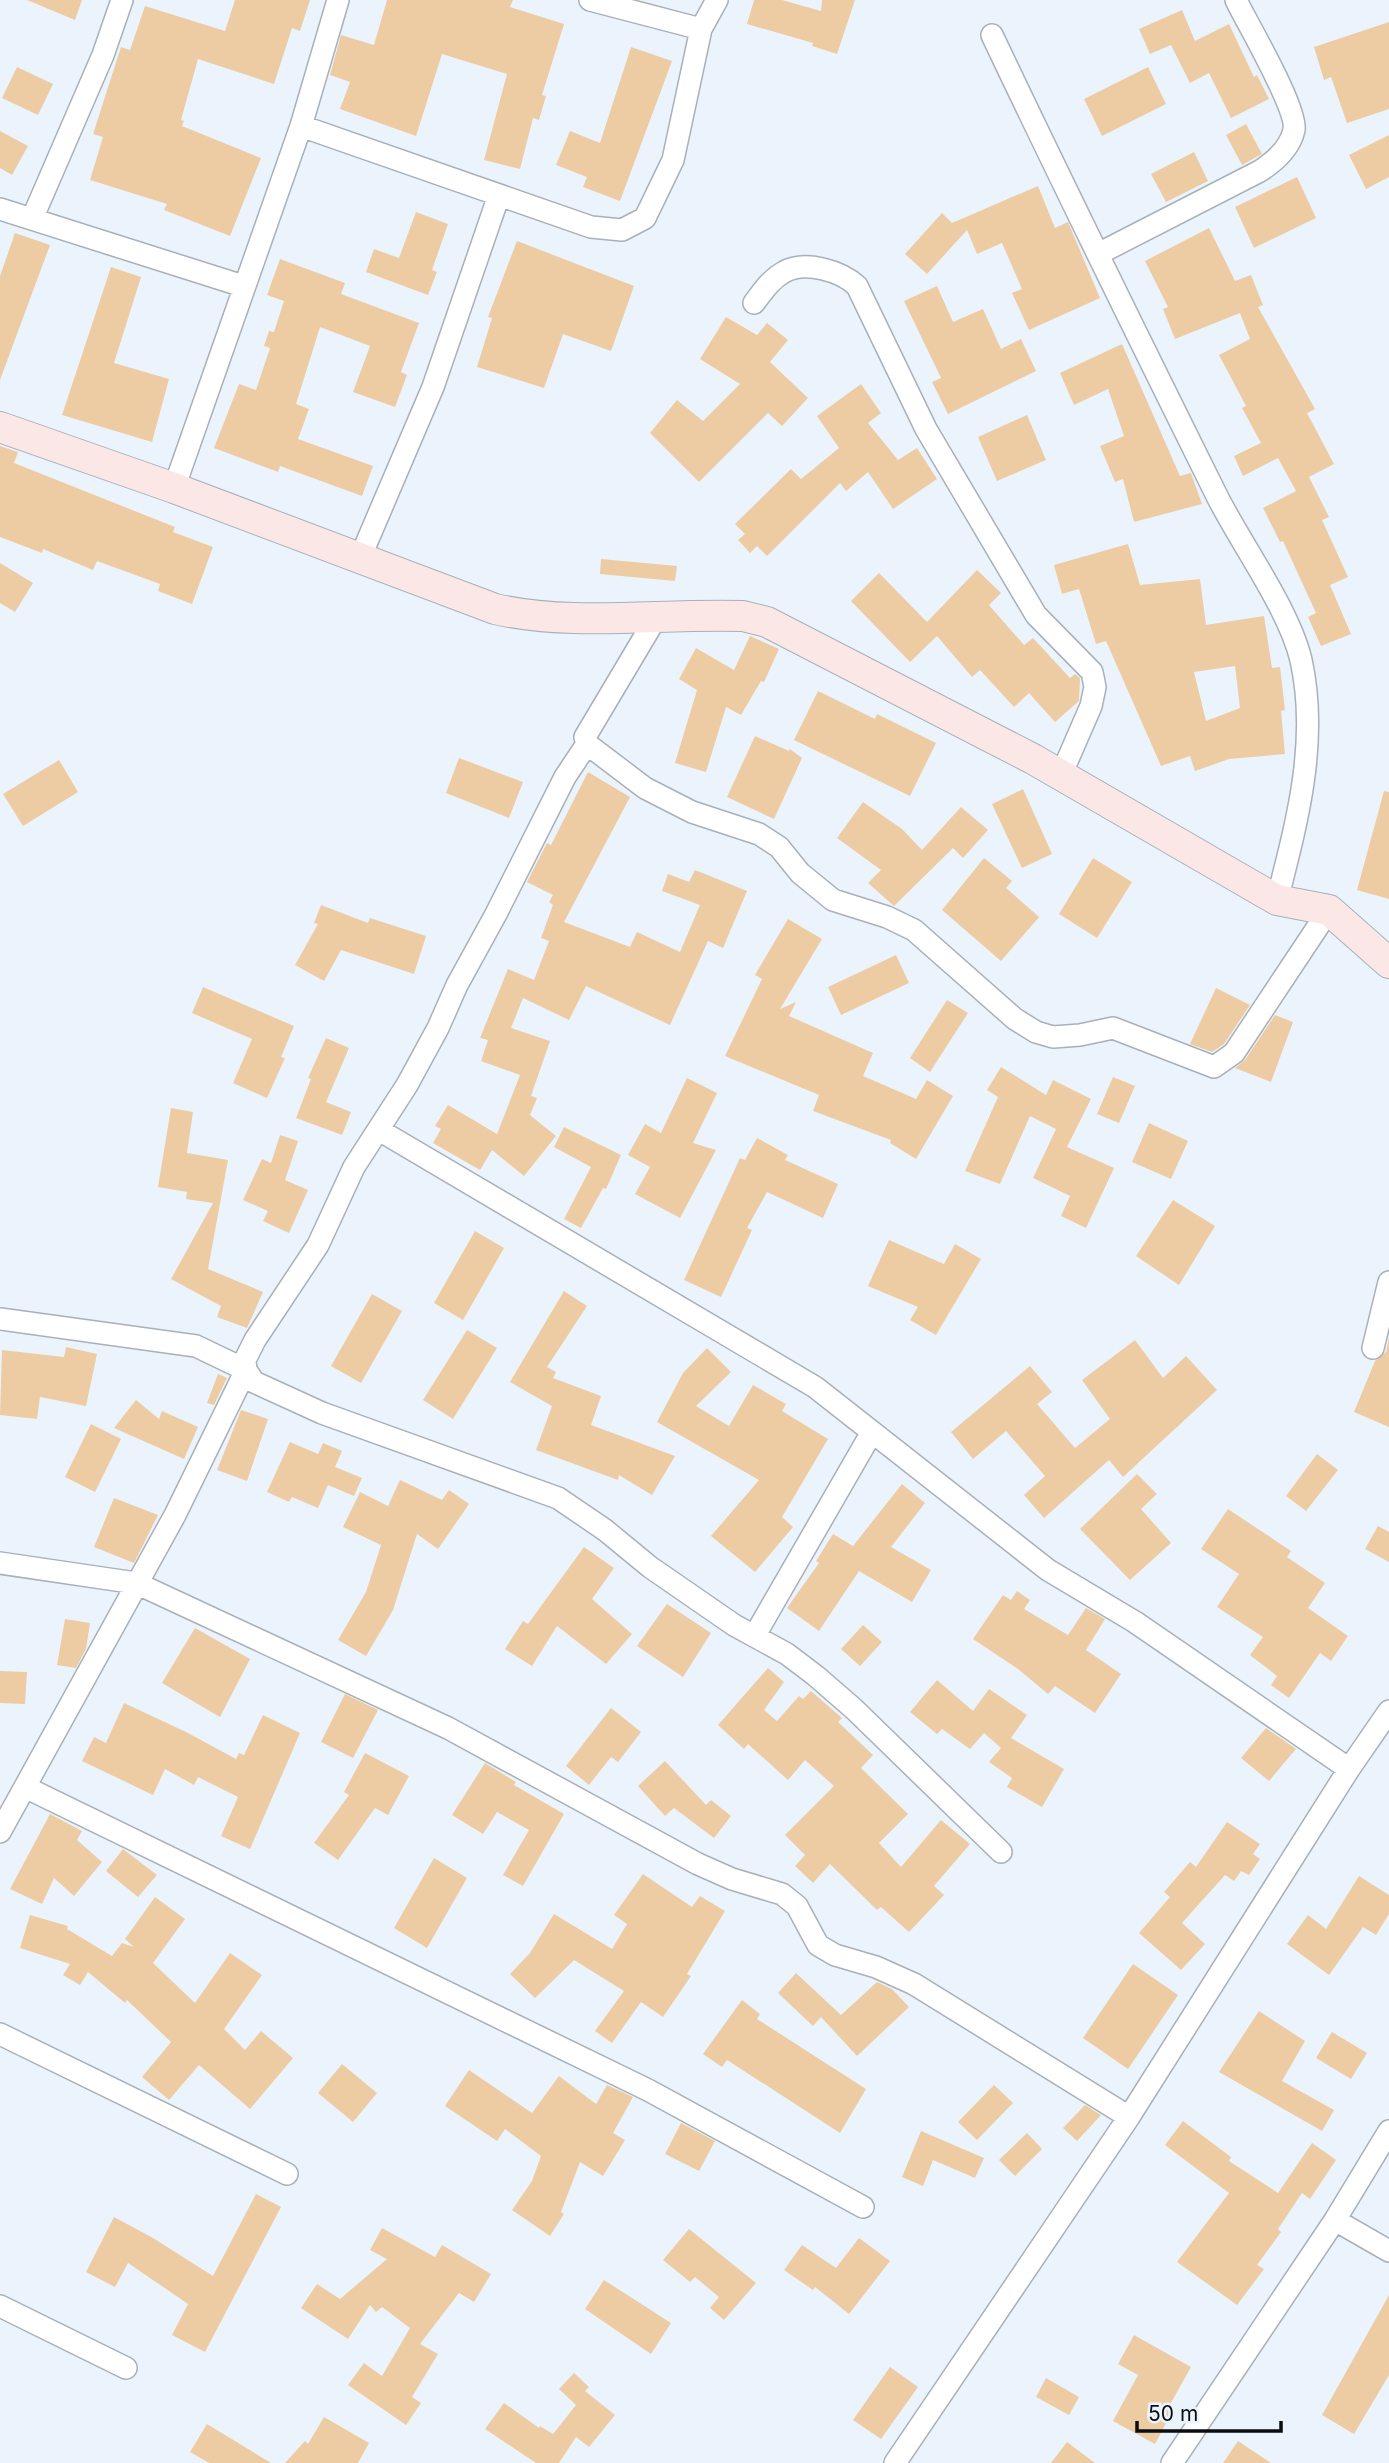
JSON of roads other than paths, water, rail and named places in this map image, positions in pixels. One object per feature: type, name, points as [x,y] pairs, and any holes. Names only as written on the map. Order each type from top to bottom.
[{"type":"street","points":[[32,219],[103,55],[122,0]]},
{"type":"street","points":[[174,488],[301,127],[338,0]]},
{"type":"street","points":[[590,0],[701,29]]},
{"type":"street","points":[[301,127],[592,227],[622,230],[645,218],[673,160],[701,29],[717,0]]},
{"type":"street","points":[[1098,254],[1260,172],[1273,163],[1284,149],[1294,129],[1291,109],[1236,0]]},
{"type":"street","points":[[992,35],[1219,499],[1278,607],[1300,658],[1307,703],[1306,772],[1277,900]]},
{"type":"street","points":[[360,558],[433,387],[499,195]]},
{"type":"street","points":[[0,209],[243,286]]},
{"type":"street","points":[[754,303],[769,282],[787,270],[830,270],[847,277],[857,286],[926,429],[1030,605],[1092,672],[1095,687],[1091,706],[1061,775]]},
{"type":"street","points":[[0,427],[174,488],[495,609],[518,614],[595,618],[743,616],[767,622],[1061,775],[1277,900],[1329,910],[1389,963]]},
{"type":"street","points":[[657,616],[585,737],[587,744],[645,788],[692,812],[759,834],[779,847],[800,873],[833,900],[887,916],[914,930],[1015,1019],[1053,1037],[1080,1035],[1113,1027],[1214,1067],[1234,1053],[1329,910]]},
{"type":"street","points":[[587,744],[565,777],[457,985],[438,1028],[379,1130],[354,1167],[318,1245],[245,1360],[246,1370],[254,1382],[321,1413],[558,1499],[605,1530],[650,1567],[734,1625],[788,1654],[854,1709],[1001,1852]]},
{"type":"street","points":[[379,1130],[815,1387],[1048,1570],[1135,1622],[1349,1769]]},
{"type":"street","points":[[1373,1348],[1389,1282]]},
{"type":"street","points":[[0,1319],[196,1346],[246,1370]]},
{"type":"street","points":[[0,1832],[181,1503],[246,1370]]},
{"type":"street","points":[[755,1635],[872,1432]]},
{"type":"street","points":[[0,1563],[136,1583],[448,1728],[698,1864],[732,1879],[782,1894],[797,1906],[818,1945],[835,1955],[876,1967],[914,1984],[1129,2117]]},
{"type":"street","points":[[895,2463],[1129,2117],[1349,1769],[1389,1711]]},
{"type":"street","points":[[25,1787],[648,2090],[863,2207]]},
{"type":"street","points":[[0,2034],[288,2174]]},
{"type":"street","points":[[1172,2463],[1335,2220],[1389,2131]]},
{"type":"street","points":[[1335,2220],[1389,2251]]},
{"type":"street","points":[[0,2306],[126,2368]]}]
